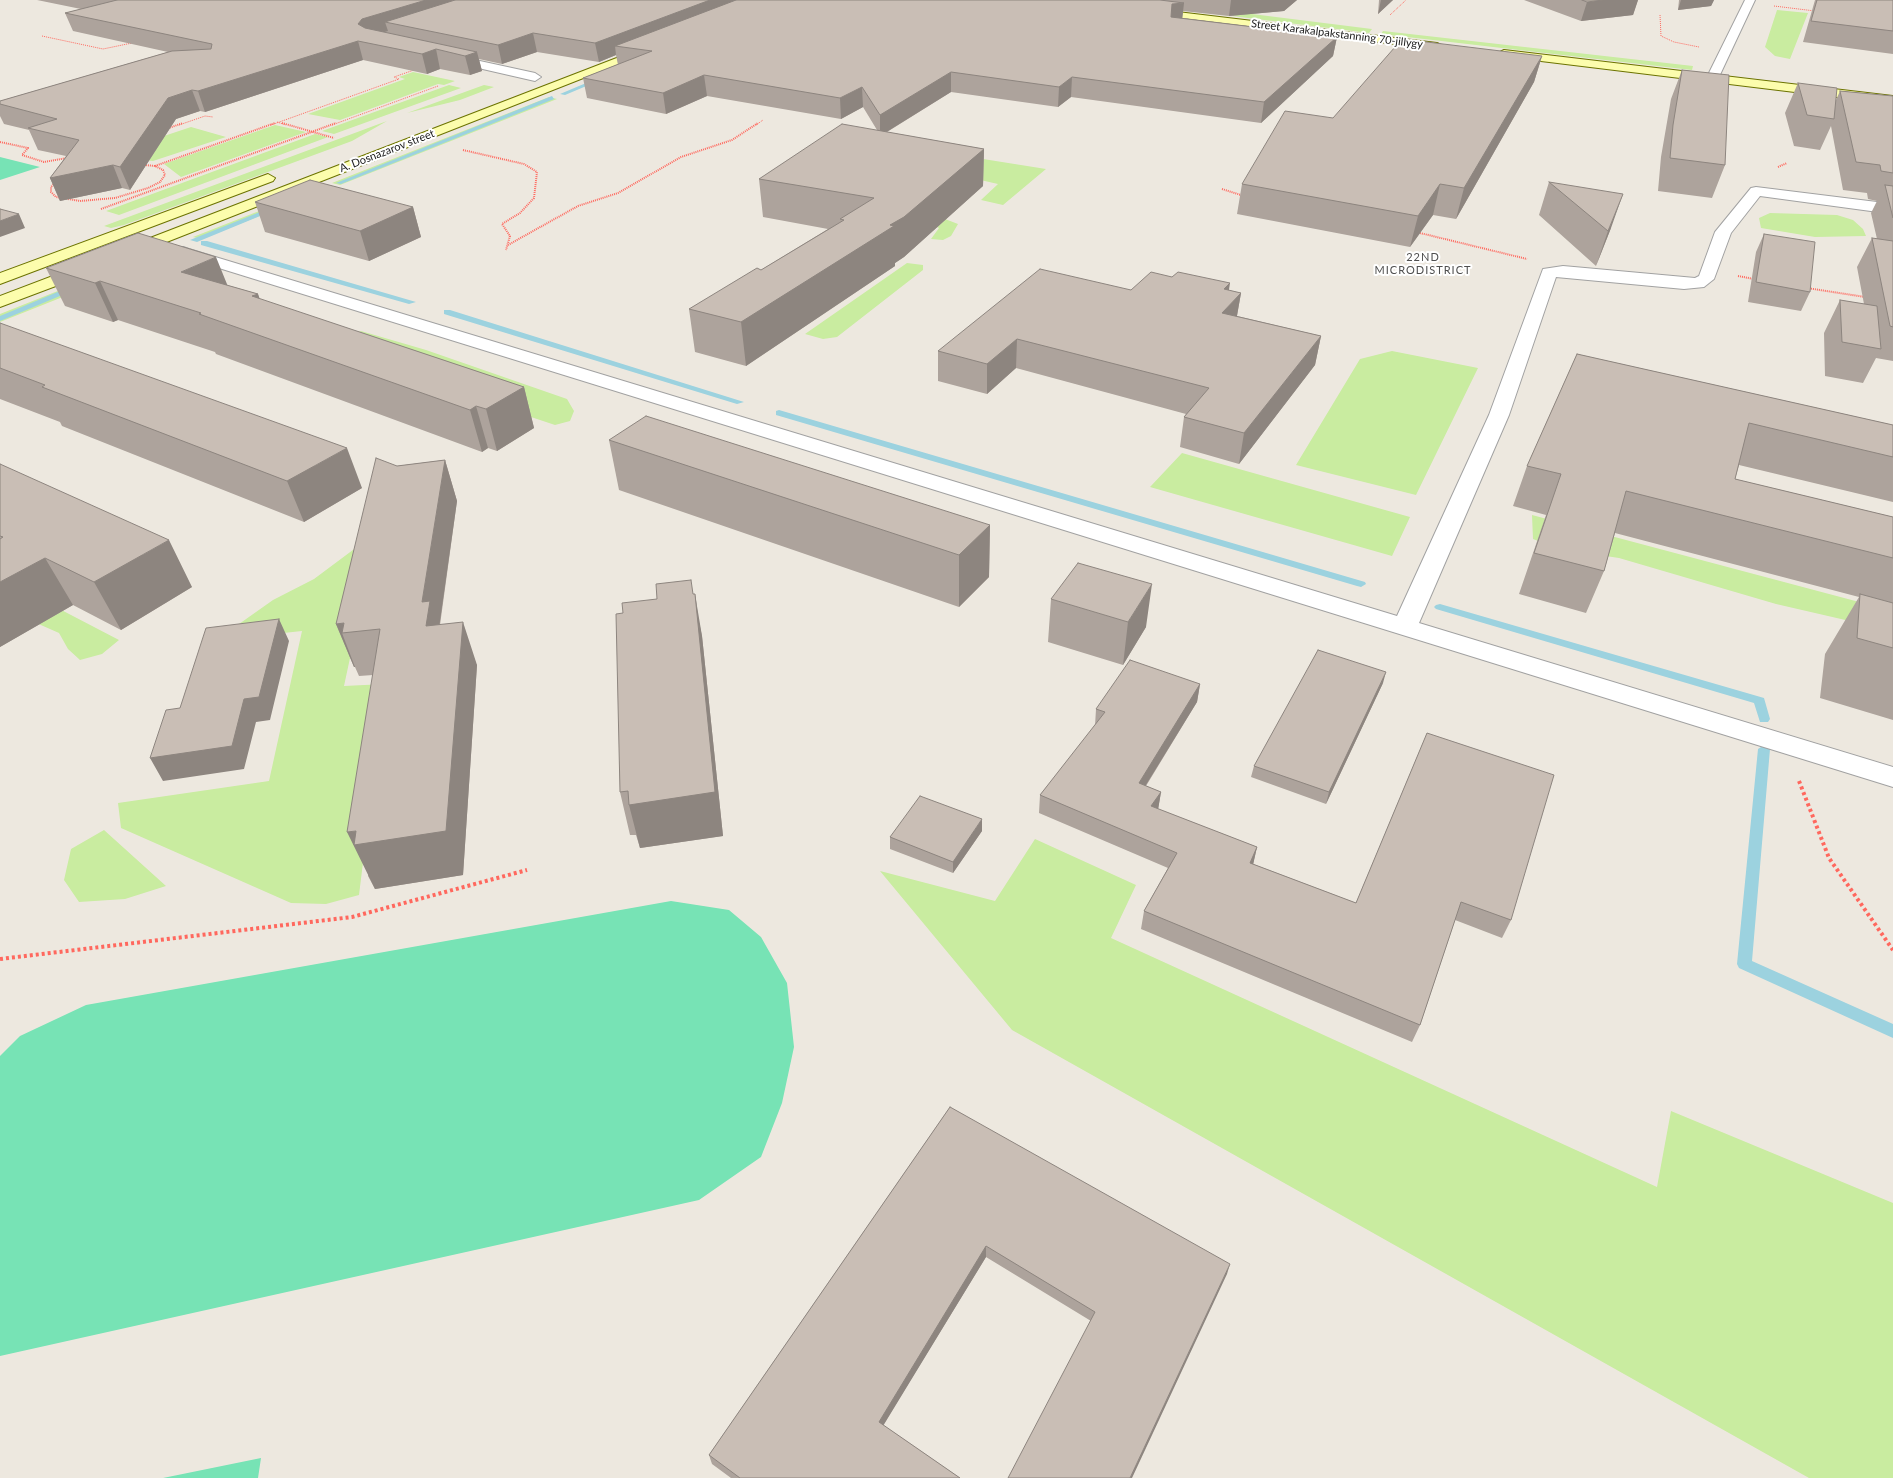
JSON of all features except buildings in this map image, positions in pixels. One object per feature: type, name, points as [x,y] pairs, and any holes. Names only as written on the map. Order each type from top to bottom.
[{"type":"main road","name":"Street Karakalpakstanning 70-jillygy","points":[[1135,10],[1447,47]]},
{"type":"main road","name":"A. Dosnazarov street","points":[[0,302],[666,42]]},
{"type":"main road","points":[[1495,53],[1893,100]]},
{"type":"main road","points":[[509,87],[540,75]]},
{"type":"main road","points":[[0,279],[276,174]]},
{"type":"street","points":[[1712,79],[1727,52],[1749,1]]},
{"type":"street","points":[[429,54],[540,75]]},
{"type":"street","points":[[1404,627],[1498,415],[1549,273],[1563,271],[1684,284],[1698,283],[1706,279],[1723,232],[1756,191],[1893,209]]},
{"type":"street","points":[[152,242],[1893,777]]},
{"type":"path","points":[[1749,1],[1823,12]]},
{"type":"path","points":[[1812,18],[1815,5]]},
{"type":"path","points":[[1660,15],[1660,36],[1666,40],[1727,52]]},
{"type":"path","points":[[42,36],[103,49],[139,41]]},
{"type":"path","points":[[154,166],[399,79],[394,77],[448,58]]},
{"type":"path","points":[[101,209],[438,86]]},
{"type":"path","points":[[158,131],[205,116],[212,117]]},
{"type":"path","points":[[508,245],[578,206],[618,193],[681,157],[732,140],[763,120]]},
{"type":"path","points":[[277,122],[334,138]]},
{"type":"path","points":[[0,142],[28,148],[22,155],[44,162],[71,158]]},
{"type":"path","points":[[455,148],[524,164],[537,172],[534,198],[520,213],[502,224],[510,236],[506,250]]},
{"type":"path","points":[[102,159],[109,165]]},
{"type":"path","points":[[141,163],[163,170],[165,175],[160,182],[132,194],[80,201],[56,196],[50,192],[51,187],[57,181],[69,175],[109,165],[141,163]]},
{"type":"path","points":[[1222,188],[1250,198]]},
{"type":"path","points":[[1415,232],[1511,254],[1563,271]]},
{"type":"path","points":[[1709,271],[1758,280]]},
{"type":"path","points":[[1807,288],[1865,297]]},
{"type":"path","points":[[1784,744],[1828,858],[1893,950]]},
{"type":"path","points":[[0,959],[352,917],[527,870]]},
{"type":"green space","points":[[1220,10],[1372,29],[1369,33],[1216,14]]},
{"type":"green space","points":[[1777,10],[1808,13],[1790,59],[1775,56],[1765,47]]},
{"type":"green space","points":[[1383,31],[1693,66],[1692,70],[1381,34]]},
{"type":"green space","points":[[413,72],[455,81],[444,85],[438,84],[340,120],[308,114],[405,79],[399,77]]},
{"type":"green space","points":[[449,85],[461,88],[334,134],[322,131]]},
{"type":"green space","points":[[484,85],[494,87],[460,100],[407,113]]},
{"type":"green space","points":[[549,97],[557,99],[340,185],[332,183]]},
{"type":"green space","points":[[387,121],[352,141],[124,225],[111,228],[104,226]]},
{"type":"green space","points":[[275,125],[306,132],[181,177],[164,164]]},
{"type":"green space","points":[[191,127],[226,137],[153,161],[104,156]]},
{"type":"green space","points":[[315,134],[328,137],[119,215],[106,211]]},
{"type":"green space","points":[[914,148],[1046,169],[1003,205],[981,200],[998,184],[954,174]]},
{"type":"green space","points":[[0,157],[40,167],[0,180]]},
{"type":"green space","points":[[315,189],[323,191],[201,239],[193,237]]},
{"type":"green space","points":[[1770,213],[1837,215],[1853,220],[1863,229],[1866,236],[1815,237],[1761,228],[1759,218]]},
{"type":"green space","points":[[945,219],[958,224],[951,236],[943,240],[931,239],[939,228],[927,222]]},
{"type":"green space","points":[[138,259],[153,261],[0,322],[0,314]]},
{"type":"green space","points":[[907,263],[923,265],[923,270],[837,337],[823,339],[805,334]]},
{"type":"green space","points":[[361,331],[426,350],[567,399],[574,411],[570,421],[555,425],[327,349],[346,337]]},
{"type":"green space","points":[[1392,351],[1478,368],[1416,495],[1296,465],[1360,359]]},
{"type":"green space","points":[[1182,453],[1410,517],[1392,556],[1150,487]]},
{"type":"green space","points":[[1532,515],[1893,611],[1893,631],[1776,604],[1619,558],[1559,549],[1533,539]]},
{"type":"green space","points":[[377,532],[344,686],[385,684],[359,895],[326,904],[291,903],[121,828],[118,803],[269,781],[302,631],[228,639],[222,636],[273,600],[314,579]]},
{"type":"green space","points":[[0,578],[119,640],[102,654],[80,660],[68,649],[59,633],[0,607]]},
{"type":"green space","points":[[104,830],[166,886],[125,899],[79,902],[64,880],[71,849]]},
{"type":"green space","points":[[1035,839],[1136,885],[1111,938],[1657,1187],[1671,1111],[1893,1203],[1893,1478],[1809,1478],[1012,1030],[880,871],[995,901]]},
{"type":"green space","points":[[671,901],[729,910],[761,937],[787,983],[794,1047],[782,1103],[761,1157],[699,1200],[0,1356],[0,1056],[20,1036],[86,1005]]},
{"type":"green space","points":[[261,1458],[258,1478],[163,1478]]},
{"type":"waterway","points":[[563,94],[600,79]]},
{"type":"waterway","points":[[339,183],[552,98]]},
{"type":"waterway","points":[[194,240],[275,208]]},
{"type":"waterway","points":[[204,243],[412,302]]},
{"type":"waterway","points":[[0,319],[75,288]]},
{"type":"waterway","points":[[447,312],[740,402]]},
{"type":"waterway","points":[[779,413],[1361,584]]},
{"type":"waterway","points":[[1440,607],[1760,701],[1764,719]]},
{"type":"waterway","points":[[1764,749],[1744,964],[1893,1031]]},
{"type":"district","name":"22ND MICRODISTRICT","points":[[1423,263]]}]
